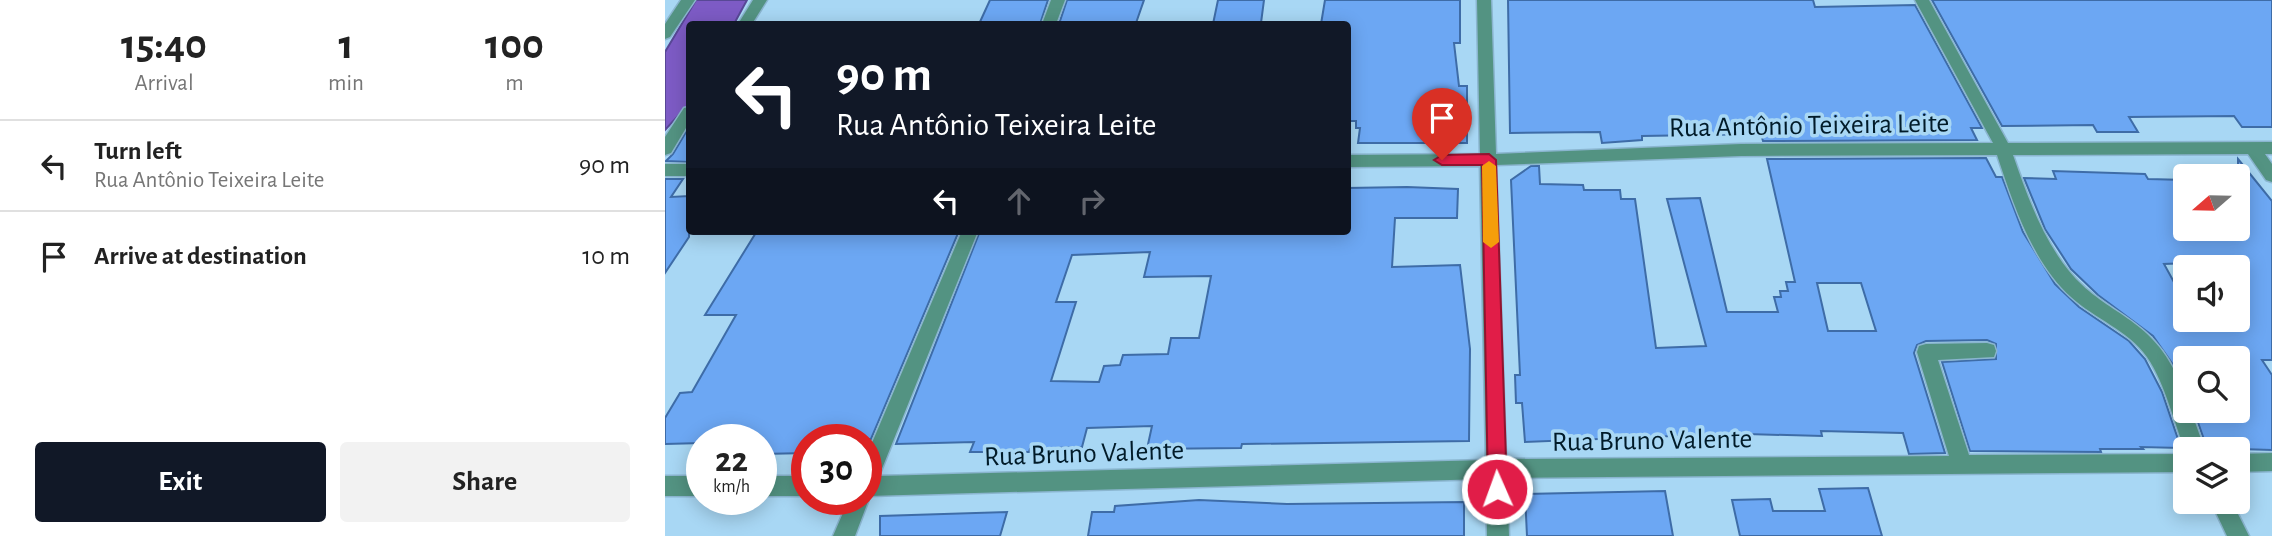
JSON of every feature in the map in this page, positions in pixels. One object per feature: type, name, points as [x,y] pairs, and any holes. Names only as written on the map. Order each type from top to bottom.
[{"type":"street","points":[[665,34],[688,0]]},
{"type":"street","points":[[747,21],[760,0]]},
{"type":"street","points":[[1050,21],[1058,0]]},
{"type":"street","points":[[1484,0],[1498,536]]},
{"type":"street","points":[[1922,0],[2003,148],[2050,258],[2076,292],[2134,331],[2152,350],[2190,437]]},
{"type":"street","points":[[665,149],[686,117]]},
{"type":"street","points":[[2252,148],[2272,176]]},
{"type":"street","name":"Rua Antônio Teixeira Leite","points":[[1351,160],[1489,160],[1741,150],[2272,148]]},
{"type":"street","points":[[665,170],[686,170]]},
{"type":"street","points":[[882,445],[968,235]]},
{"type":"street","points":[[1962,464],[1926,352],[1987,351]]},
{"type":"street","points":[[2250,463],[2272,462]]},
{"type":"street","name":"Rua Bruno Valente","points":[[882,484],[1497,468],[2173,463]]},
{"type":"street","points":[[665,486],[686,486]]},
{"type":"street","points":[[2227,514],[2238,536]]},
{"type":"street","points":[[844,536],[853,515]]},
{"type":"shaded area","points":[[696,0],[747,0],[736,21],[686,21],[686,107],[665,130],[665,52]]},
{"type":"building","points":[[990,0],[1048,0],[1041,21],[980,21]]},
{"type":"building","points":[[1067,0],[1144,0],[1137,21],[1060,21]]},
{"type":"building","points":[[1218,0],[1264,0],[1261,21],[1214,21]]},
{"type":"building","points":[[1325,0],[1460,0],[1460,43],[1454,43],[1459,86],[1467,86],[1467,143],[1358,143],[1360,128],[1356,128],[1356,121],[1351,121],[1351,21],[1322,21]]},
{"type":"building","points":[[1508,0],[1813,0],[1815,7],[1915,5],[1982,128],[1971,128],[1977,140],[1763,141],[1761,134],[1642,136],[1642,140],[1602,143],[1600,132],[1510,133]]},
{"type":"building","points":[[1932,0],[2272,0],[2272,127],[2242,127],[2234,116],[2129,117],[2138,132],[2097,132],[2093,125],[2002,126]]},
{"type":"building","points":[[686,132],[686,162],[666,161]]},
{"type":"building","points":[[1986,158],[1996,177],[2002,177],[2023,232],[2055,284],[2079,307],[2129,341],[2145,359],[2162,392],[2177,437],[2173,437],[2173,448],[2100,449],[2101,452],[1970,451],[1942,362],[1996,359],[1996,344],[1987,340],[1926,341],[1917,345],[1914,353],[1945,453],[1909,454],[1903,433],[1821,431],[1822,436],[1747,434],[1747,439],[1724,439],[1723,434],[1525,442],[1522,403],[1516,403],[1515,375],[1520,375],[1511,180],[1531,166],[1539,166],[1540,184],[1583,185],[1584,190],[1620,190],[1621,199],[1635,199],[1656,348],[1706,346],[1667,199],[1700,198],[1727,312],[1778,312],[1774,297],[1781,297],[1780,291],[1788,291],[1786,282],[1795,282],[1767,159]],"holes":[[[1817,283],[1861,283],[1876,331],[1828,331]]]},
{"type":"building","points":[[2053,171],[2145,174],[2148,179],[2173,180],[2173,242],[2251,242],[2251,175],[2272,201],[2272,360],[2262,360],[2272,375],[2272,450],[2250,449],[2250,437],[2203,437],[2198,423],[2250,423],[2250,346],[2173,346],[2173,365],[2153,336],[2098,295],[2071,269],[2045,229],[2024,178],[2056,179]]},
{"type":"building","points":[[665,179],[683,179],[671,197],[686,196],[686,235],[689,237],[665,273]]},
{"type":"building","points":[[1351,188],[1458,189],[1457,218],[1395,218],[1392,267],[1460,265],[1470,349],[1469,441],[1242,444],[1241,448],[1147,449],[1152,426],[1087,428],[1082,447],[1030,449],[1029,452],[970,452],[974,442],[896,444],[978,235],[1351,235]],"holes":[[[1150,252],[1144,277],[1211,276],[1199,338],[1171,338],[1168,354],[1123,355],[1120,365],[1104,366],[1099,382],[1051,381],[1076,302],[1056,302],[1072,255]]]},
{"type":"building","points":[[755,235],[957,235],[877,424],[791,424],[791,453],[777,454],[777,424],[686,424],[686,443],[665,444],[665,418],[680,393],[692,392],[736,315],[705,315]]},
{"type":"building","points":[[1868,488],[1882,536],[1740,536],[1732,500],[1770,499],[1773,511],[1825,511],[1819,489]]},
{"type":"building","points":[[1665,491],[1673,536],[1527,536],[1525,494]]},
{"type":"building","points":[[1199,500],[1287,504],[1464,502],[1464,536],[1088,536],[1092,512],[1114,512],[1115,506]]},
{"type":"building","points":[[1007,512],[1000,536],[880,536],[880,516]]},
{"type":"slow traffic","points":[[1489,166],[1491,242]]},
{"type":"route","points":[[1442,160],[1489,160],[1497,489]]}]
